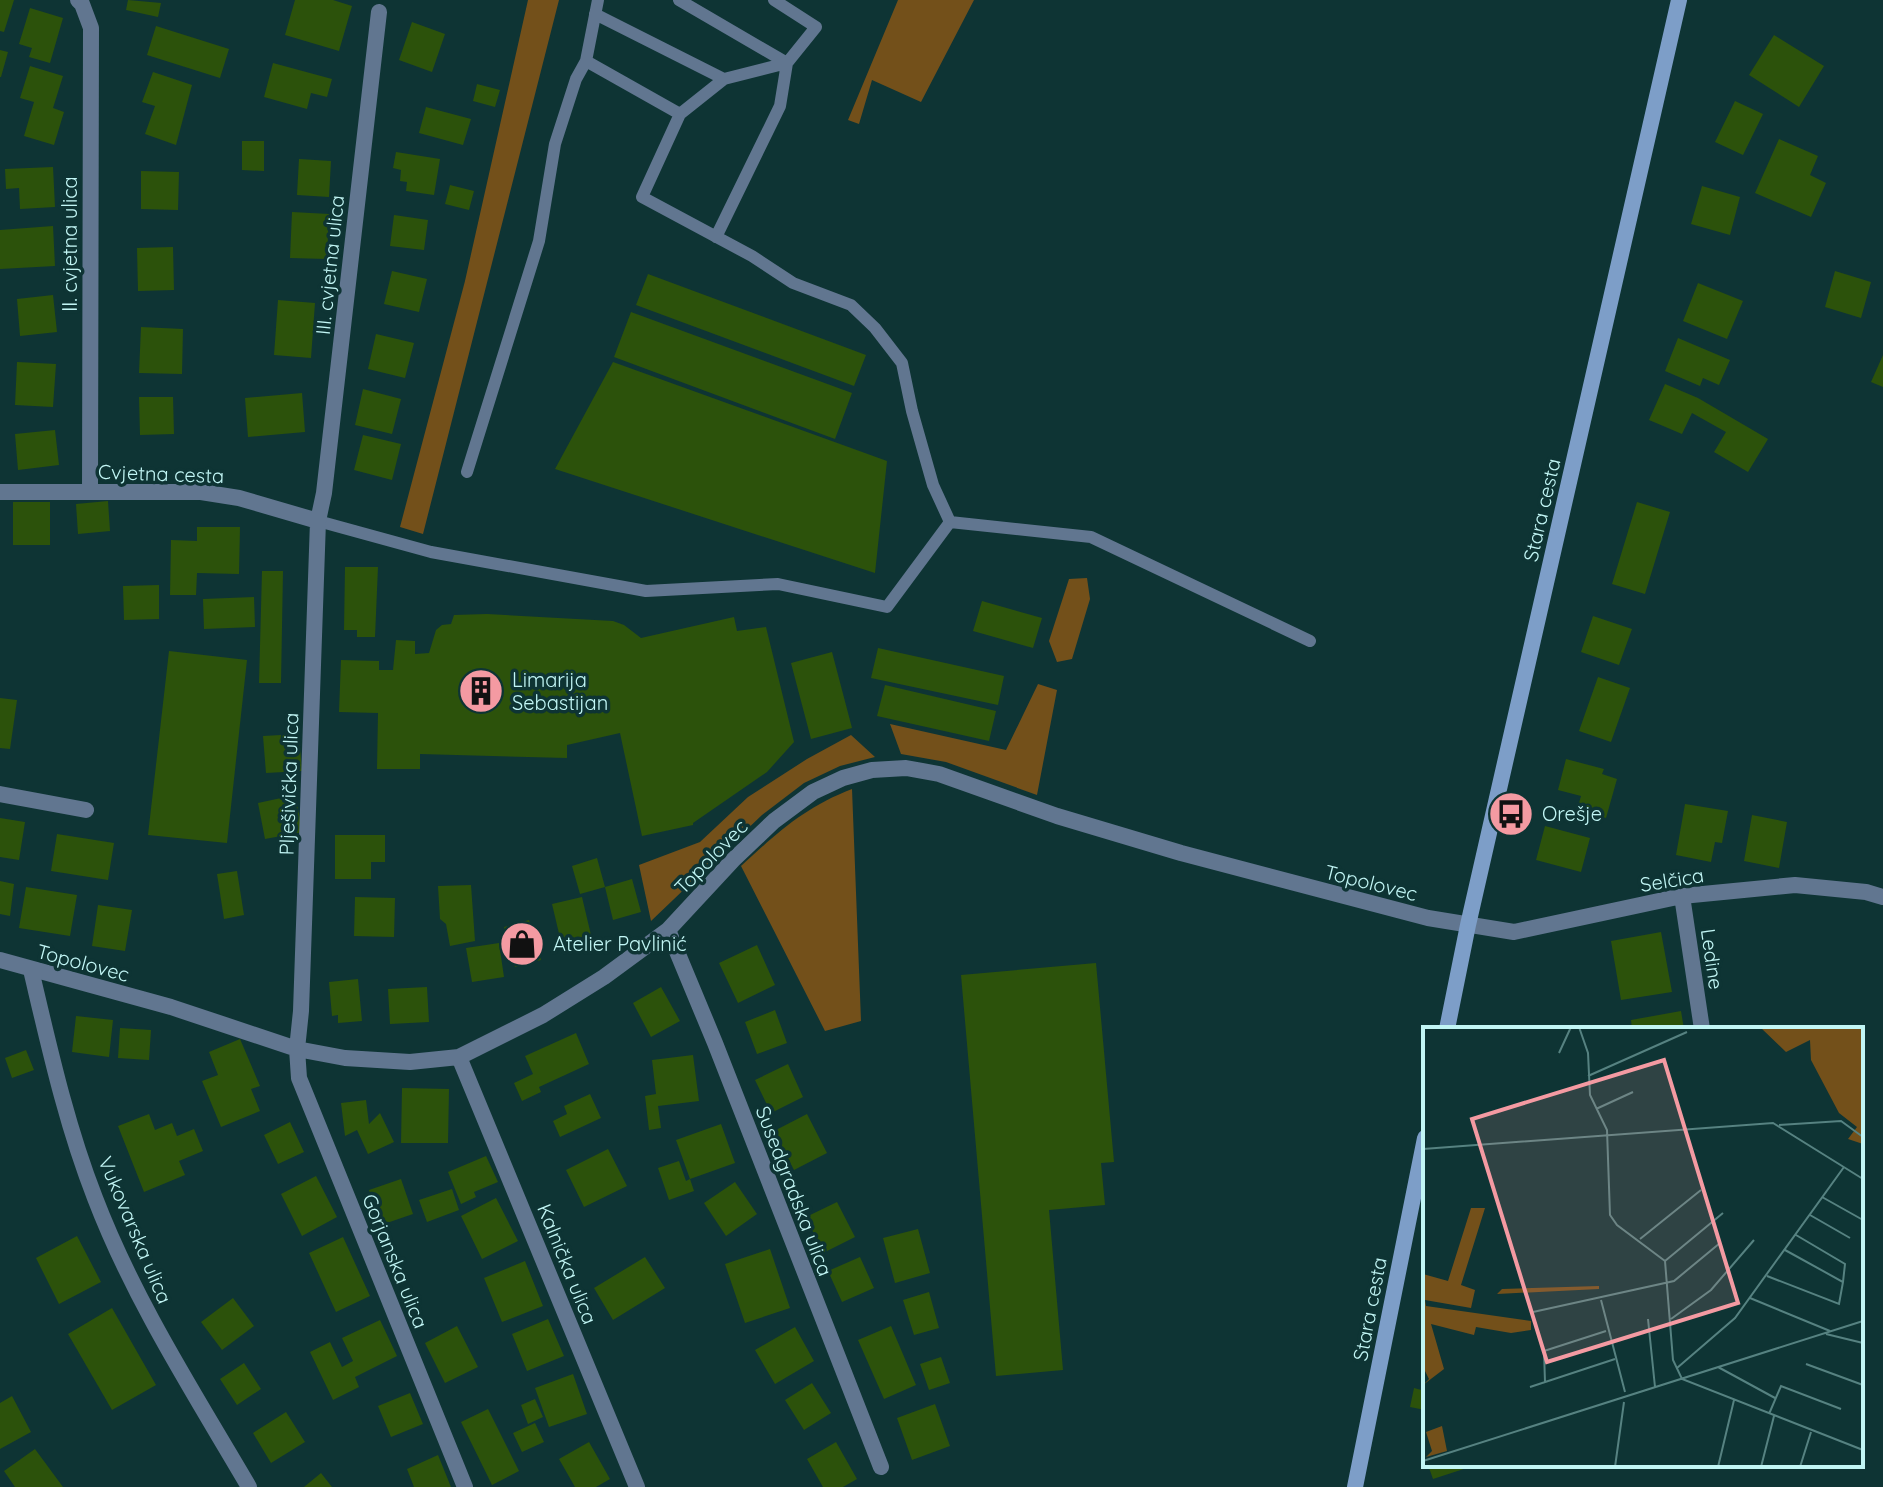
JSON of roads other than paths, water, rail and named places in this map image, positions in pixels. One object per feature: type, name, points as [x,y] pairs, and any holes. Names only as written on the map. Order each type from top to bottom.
[{"type":"main road","name":"Stara cesta","points":[[1447,1027],[1679,0]]},
{"type":"main road","name":"Stara cesta","points":[[1355,1487],[1423,1148]]},
{"type":"street","name":"II. cvjetna ulica","points":[[78,0],[91,28],[90,491]]},
{"type":"street","name":"III. cvjetna ulica","points":[[318,521],[324,493],[379,12]]},
{"type":"street","name":"Cvjetna cesta","points":[[0,492],[201,492],[239,498],[318,521]]},
{"type":"street","name":"Plješivička ulica","points":[[297,1049],[301,1011],[318,521]]},
{"type":"street","name":"Topolovec","points":[[0,960],[171,1007],[297,1049],[345,1058],[410,1062],[459,1057],[556,1008],[668,930],[733,860],[774,821],[813,792],[843,778],[872,770],[906,768],[939,774],[1057,816],[1181,853],[1428,918],[1468,925]]},
{"type":"street","points":[[0,794],[86,810]]},
{"type":"street","name":"Selčica","points":[[1468,925],[1514,932],[1682,896],[1795,885],[1866,892],[1883,897]]},
{"type":"street","name":"Ledine","points":[[1682,896],[1702,1027]]},
{"type":"street","name":"Susedgradska ulica","points":[[668,930],[881,1467]]},
{"type":"street","name":"Vukovarska ulica","points":[[31,970],[55,1073],[95,1198],[151,1318],[249,1487]]},
{"type":"street","name":"Gorjanska ulica","points":[[297,1049],[299,1078],[465,1487]]},
{"type":"street","name":"Kalnička ulica","points":[[459,1057],[637,1487]]},
{"type":"lane","points":[[467,472],[539,241],[555,144],[576,79],[586,61],[598,0]]},
{"type":"lane","points":[[679,0],[787,63]]},
{"type":"lane","points":[[716,237],[780,106],[787,63],[816,27],[774,0]]},
{"type":"lane","points":[[595,14],[724,79]]},
{"type":"lane","points":[[586,61],[680,114]]},
{"type":"lane","points":[[787,63],[724,79],[680,114],[642,197],[793,283],[851,305],[875,328],[902,363],[933,485],[950,522]]},
{"type":"lane","points":[[318,521],[431,552],[646,591],[778,584],[887,607],[950,522]]},
{"type":"lane","points":[[950,522],[1091,537],[1310,641]]},
{"type":"place","name":"Limarija Sebastijan","points":[[481,691]]},
{"type":"place","name":"Orešje","points":[[1511,814]]},
{"type":"place","name":"Atelier Pavlinić","points":[[522,944]]}]
